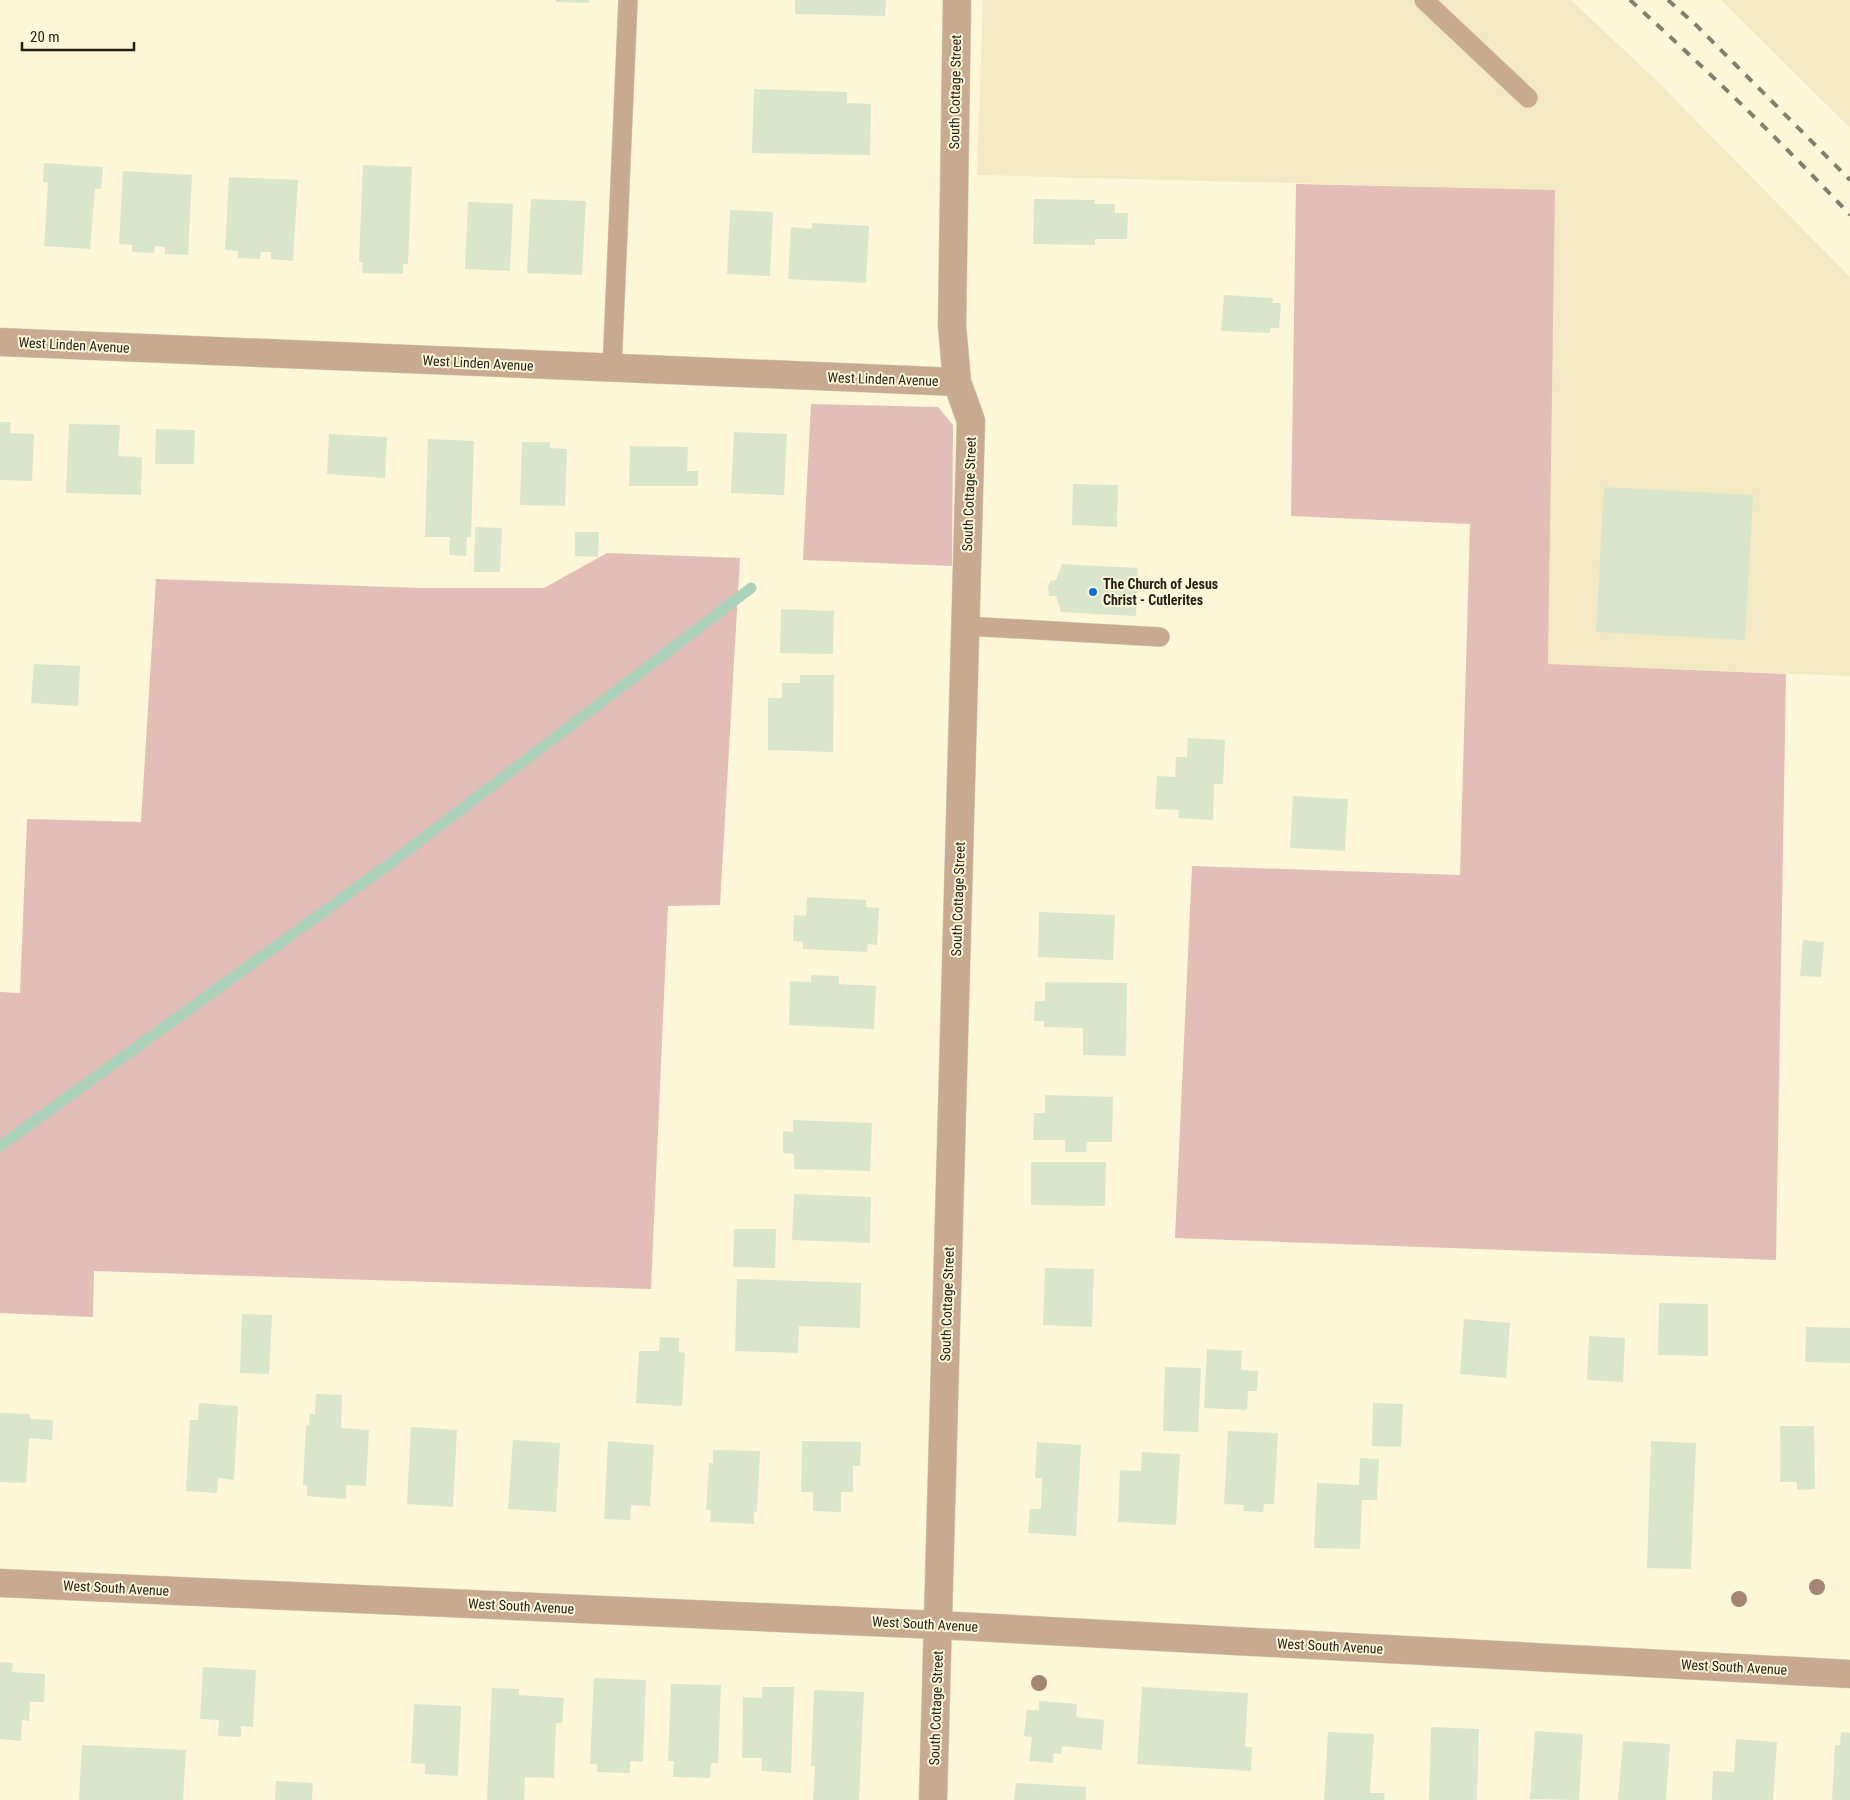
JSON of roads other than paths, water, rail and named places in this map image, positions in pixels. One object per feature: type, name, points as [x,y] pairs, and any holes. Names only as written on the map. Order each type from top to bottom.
[{"type":"street","name":"South Cottage Street","points":[[933,1800],[971,421],[957,382],[952,325],[957,0]]},
{"type":"street","name":"West Linden Avenue","points":[[0,342],[957,382]]},
{"type":"street","name":"West South Avenue","points":[[0,1583],[938,1625],[1850,1674]]},
{"type":"lane","points":[[612,368],[628,0]]},
{"type":"lane","points":[[1424,0],[1528,98]]},
{"type":"lane","points":[[966,626],[1160,637]]},
{"type":"waterway","points":[[0,1146],[384,868],[751,588]]},
{"type":"railway","points":[[1630,0],[1742,105],[1850,215]]},
{"type":"railway","points":[[1668,0],[1698,27],[1850,180]]},
{"type":"place","name":"The Church of Jesus Christ - Cutlerites","points":[[1093,592]]}]
